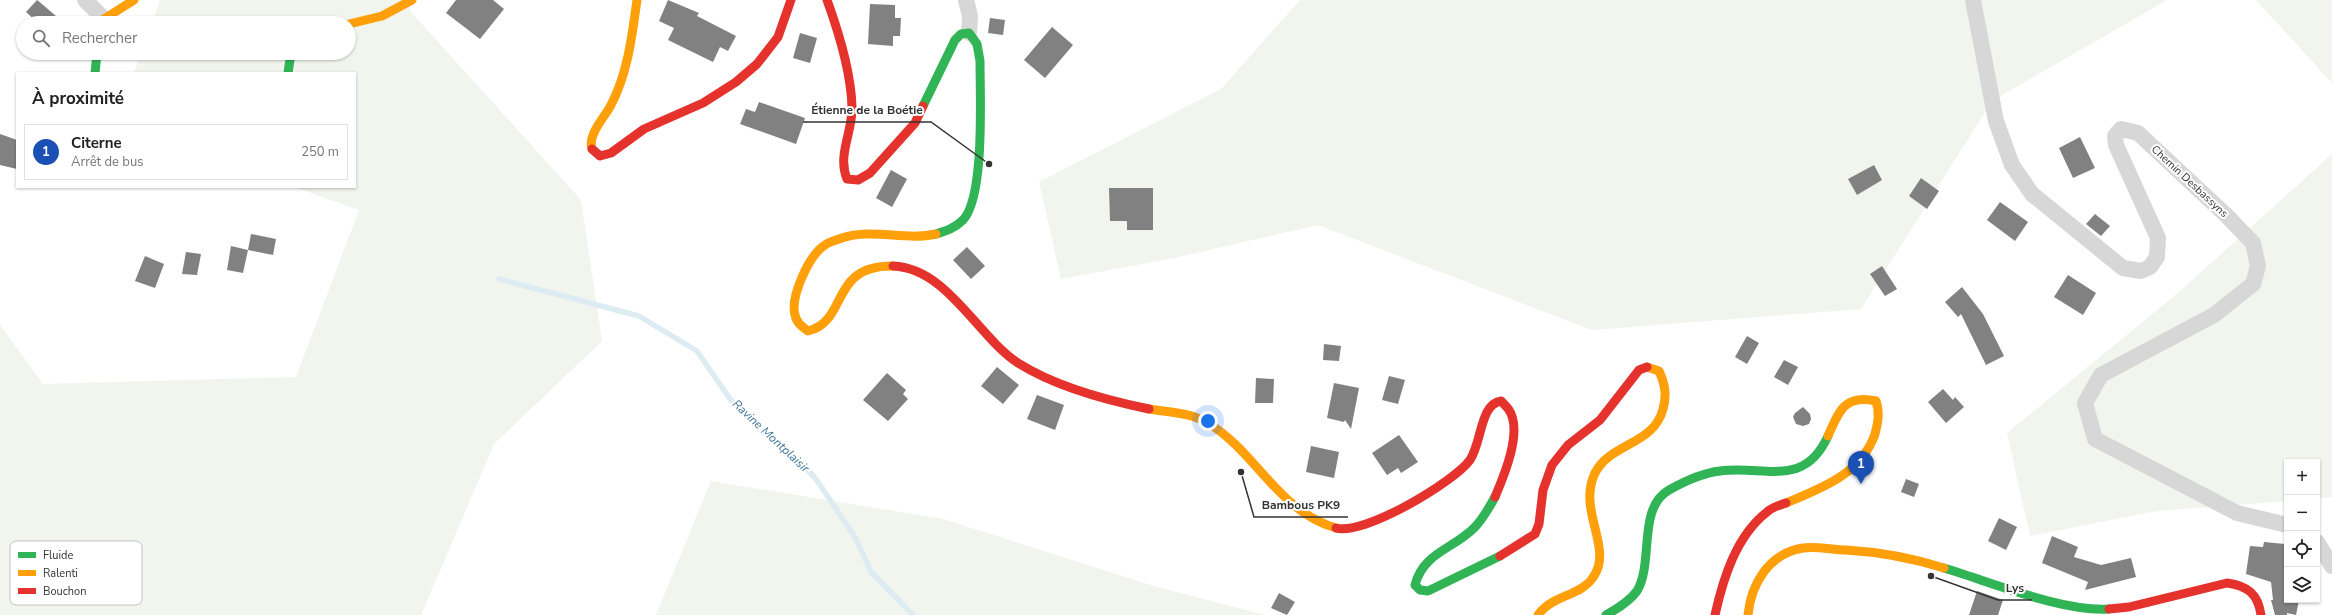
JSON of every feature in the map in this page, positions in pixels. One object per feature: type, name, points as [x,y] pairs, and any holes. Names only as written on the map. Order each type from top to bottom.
[{"type":"main road","points":[[111,16],[134,0]]},
{"type":"main road","points":[[356,23],[374,19],[398,11],[412,0]]},
{"type":"main road","points":[[637,0],[628,58],[612,103],[591,143],[591,148],[600,156],[611,153],[644,128],[703,103],[736,82],[757,64],[778,37],[791,0]]},
{"type":"main road","points":[[827,0],[848,78],[852,108],[844,169],[847,179],[853,180],[870,173],[915,123],[955,40],[961,34],[969,33],[977,41],[980,65],[977,182],[973,202],[964,220],[953,229],[933,234],[858,235],[842,237],[826,244],[811,258],[802,280],[794,305],[794,314],[798,325],[808,331],[821,326],[829,319],[840,293],[849,281],[862,271],[877,266],[894,266],[913,270],[948,292],[1011,358],[1027,368],[1053,380],[1113,399],[1206,422],[1229,438],[1298,510],[1325,525],[1345,530],[1401,509],[1452,478],[1469,461],[1480,439],[1488,407],[1497,400],[1501,401],[1510,409],[1512,417],[1513,441],[1509,464],[1500,487],[1481,522],[1460,539],[1434,556],[1420,570],[1416,578],[1415,585],[1420,590],[1428,591],[1444,585],[1514,549],[1535,534],[1539,524],[1547,476],[1559,455],[1600,420],[1639,370],[1648,367],[1659,371],[1664,380],[1666,394],[1660,421],[1643,439],[1601,462],[1590,485],[1588,510],[1600,557],[1594,576],[1580,590],[1551,600],[1538,615]]},
{"type":"main road","points":[[95,72],[96,60]]},
{"type":"main road","points":[[288,72],[290,60]]},
{"type":"main road","points":[[1606,615],[1627,602],[1636,590],[1643,576],[1648,527],[1653,508],[1665,492],[1695,476],[1725,470],[1790,470],[1809,464],[1824,449],[1841,407],[1854,399],[1868,398],[1876,401],[1881,411],[1869,451],[1855,468],[1822,488],[1767,511],[1746,534],[1729,566],[1715,615]]},
{"type":"main road","points":[[1748,615],[1750,597],[1761,574],[1778,558],[1803,548],[1881,552],[1929,563],[2054,602],[2091,610],[2129,607],[2228,583],[2240,585],[2252,590],[2260,607],[2261,615]]},
{"type":"street","points":[[85,0],[99,16]]},
{"type":"street","points":[[966,0],[970,16],[969,33]]},
{"type":"street","name":"Chemin Desbassyns","points":[[1973,0],[1996,121],[2012,165],[2032,194],[2123,268],[2141,271],[2150,267],[2157,257],[2158,238],[2116,145],[2115,136],[2121,129],[2138,133],[2227,216],[2253,243],[2258,266],[2253,284],[2214,315],[2101,375],[2085,403],[2095,439],[2237,513],[2284,524]]},
{"type":"street","points":[[2320,547],[2332,566]]},
{"type":"shaded area","points":[[160,0],[410,0],[410,11],[581,200],[602,341],[494,444],[421,615],[0,615],[0,325],[43,384],[296,377],[359,210],[297,188],[356,188],[356,72],[134,72],[139,60],[356,60],[356,16],[154,16]]},
{"type":"shaded area","points":[[1300,0],[2167,0],[1992,101],[1861,309],[1592,330],[1318,225],[1174,258],[1061,279],[1039,182],[1221,89]]},
{"type":"shaded area","points":[[2256,0],[2332,0],[2332,83]]},
{"type":"shaded area","points":[[2332,154],[2332,497],[2320,499],[2320,459],[2284,459],[2284,501],[2157,511],[2030,536],[2007,433],[2178,293]]},
{"type":"shaded area","points":[[711,481],[943,519],[1157,587],[1266,615],[656,615]]},
{"type":"building","points":[[37,0],[56,16],[30,16],[26,12]]},
{"type":"building","points":[[456,0],[493,0],[504,9],[480,39],[446,13]]},
{"type":"building","points":[[668,0],[699,13],[697,16],[736,36],[728,51],[720,47],[713,62],[668,40],[674,28],[659,21]]},
{"type":"building","points":[[870,4],[895,5],[895,18],[901,18],[900,36],[893,36],[893,46],[868,44]]},
{"type":"building","points":[[990,18],[1005,20],[1003,35],[988,33]]},
{"type":"building","points":[[1052,27],[1073,45],[1045,78],[1024,60]]},
{"type":"building","points":[[800,33],[817,38],[810,63],[793,58]]},
{"type":"building","points":[[759,102],[805,118],[796,144],[740,124],[746,109],[755,112]]},
{"type":"building","points":[[0,134],[16,140],[16,169],[0,165]]},
{"type":"building","points":[[2080,137],[2095,168],[2073,178],[2059,148]]},
{"type":"building","points":[[1874,165],[1882,180],[1857,195],[1848,179]]},
{"type":"building","points":[[891,170],[907,179],[892,207],[876,198]]},
{"type":"building","points":[[1921,178],[1939,191],[1927,209],[1909,196]]},
{"type":"building","points":[[1109,188],[1153,188],[1153,230],[1127,230],[1127,221],[1110,221]]},
{"type":"building","points":[[2000,202],[2028,222],[2015,241],[1987,220]]},
{"type":"building","points":[[2095,214],[2110,226],[2101,236],[2086,224]]},
{"type":"building","points":[[251,234],[276,239],[273,255],[248,250]]},
{"type":"building","points":[[231,246],[248,250],[243,273],[227,270]]},
{"type":"building","points":[[967,247],[985,266],[971,279],[953,260]]},
{"type":"building","points":[[186,252],[201,254],[197,275],[182,274]]},
{"type":"building","points":[[145,256],[164,264],[155,288],[135,281]]},
{"type":"building","points":[[1882,266],[1897,289],[1885,296],[1870,274]]},
{"type":"building","points":[[2068,275],[2096,293],[2083,315],[2054,297]]},
{"type":"building","points":[[1962,287],[1983,314],[2004,356],[1986,365],[1961,314],[1958,317],[1945,302]]},
{"type":"building","points":[[1747,336],[1759,343],[1747,364],[1735,357]]},
{"type":"building","points":[[1324,344],[1341,346],[1339,361],[1323,360]]},
{"type":"building","points":[[1784,360],[1798,367],[1788,385],[1774,377]]},
{"type":"building","points":[[997,367],[1019,385],[1003,404],[981,386]]},
{"type":"building","points":[[887,373],[906,390],[903,394],[908,399],[888,421],[863,400]]},
{"type":"building","points":[[1389,376],[1405,380],[1398,404],[1382,400]]},
{"type":"building","points":[[1256,378],[1274,379],[1273,403],[1255,403]]},
{"type":"building","points":[[1334,383],[1359,388],[1351,429],[1345,420],[1344,422],[1327,418]]},
{"type":"building","points":[[1943,389],[1953,400],[1955,397],[1964,407],[1946,423],[1928,402]]},
{"type":"building","points":[[1037,395],[1064,405],[1055,430],[1027,419]]},
{"type":"building","points":[[1803,407],[1810,414],[1811,419],[1809,424],[1803,426],[1796,424],[1793,417],[1795,413]]},
{"type":"building","points":[[1399,435],[1418,462],[1401,473],[1398,468],[1387,475],[1372,453]]},
{"type":"building","points":[[1311,446],[1339,452],[1334,478],[1306,472]]},
{"type":"building","points":[[1906,479],[1919,484],[1914,497],[1901,492]]},
{"type":"building","points":[[1999,518],[2017,527],[2006,550],[1988,541]]},
{"type":"building","points":[[2052,536],[2078,547],[2074,557],[2101,565],[2131,558],[2136,577],[2085,590],[2088,582],[2042,563]]},
{"type":"building","points":[[2264,542],[2284,544],[2284,603],[2298,603],[2296,615],[2287,613],[2287,615],[2275,615],[2271,600],[2273,600],[2271,582],[2246,574],[2250,546],[2263,547]]},
{"type":"building","points":[[1977,591],[2003,600],[1998,615],[1969,615]]},
{"type":"building","points":[[1279,593],[1295,602],[1287,615],[1271,608]]},
{"type":"waterway","name":"Ravine Montplaisir","points":[[499,279],[639,316],[697,351],[730,399],[759,429],[802,464],[816,479],[856,539],[871,572],[913,615]]},
{"type":"traffic: fast","points":[[923,106],[955,40],[961,34],[969,33],[977,44],[980,61],[980,145],[975,190],[970,208],[963,220],[954,227],[936,234]]},
{"type":"traffic: fast","points":[[95,72],[96,60]]},
{"type":"traffic: fast","points":[[288,72],[290,60]]},
{"type":"traffic: fast","points":[[1606,615],[1627,602],[1637,591],[1645,566],[1649,522],[1653,509],[1659,498],[1669,490],[1681,484],[1713,472],[1737,470],[1782,471],[1795,469],[1807,463],[1818,452],[1828,436]]},
{"type":"traffic: fast","points":[[1495,497],[1483,517],[1474,528],[1432,558],[1419,574],[1415,585],[1420,590],[1428,591],[1500,556]]},
{"type":"traffic: fast","points":[[1944,568],[2049,601],[2090,609],[2109,609]]},
{"type":"traffic: slow","points":[[109,16],[134,0]]},
{"type":"traffic: slow","points":[[356,22],[382,16],[412,0]]},
{"type":"traffic: slow","points":[[592,149],[591,144],[594,132],[611,105],[622,80],[637,0]]},
{"type":"traffic: slow","points":[[893,266],[873,268],[858,274],[849,283],[830,316],[821,325],[808,331],[798,322],[794,307],[795,298],[802,277],[819,250],[827,244],[853,235],[877,234],[924,236],[936,234]]},
{"type":"traffic: slow","points":[[1538,615],[1551,603],[1582,588],[1594,576],[1599,565],[1600,553],[1590,501],[1591,487],[1595,473],[1602,463],[1611,455],[1651,430],[1658,421],[1664,404],[1664,385],[1659,371],[1647,367]]},
{"type":"traffic: slow","points":[[1786,503],[1813,492],[1839,478],[1860,460],[1869,448],[1875,434],[1878,418],[1876,401],[1865,399],[1857,400],[1844,406],[1828,436]]},
{"type":"traffic: slow","points":[[1149,409],[1187,415],[1208,423],[1225,435],[1240,449],[1283,495],[1299,509],[1316,520],[1336,528]]},
{"type":"traffic: slow","points":[[1748,615],[1753,592],[1758,581],[1771,563],[1780,556],[1803,548],[1884,554],[1908,558],[1944,568]]},
{"type":"traffic: jam","points":[[592,149],[600,156],[611,153],[644,129],[703,103],[736,82],[757,64],[778,37],[791,0]]},
{"type":"traffic: jam","points":[[827,0],[844,52],[851,93],[852,116],[844,152],[844,170],[847,179],[858,180],[870,173],[915,123],[923,106]]},
{"type":"traffic: jam","points":[[893,266],[912,270],[930,278],[945,290],[989,337],[1018,363],[1048,379],[1081,392],[1149,409]]},
{"type":"traffic: jam","points":[[1500,556],[1535,534],[1539,524],[1543,490],[1552,465],[1568,445],[1600,420],[1639,370],[1647,367]]},
{"type":"traffic: jam","points":[[1336,528],[1349,528],[1366,524],[1386,516],[1407,506],[1446,481],[1470,460],[1477,444],[1485,416],[1494,404],[1501,401],[1509,410],[1513,419],[1514,430],[1511,454],[1495,497]]},
{"type":"traffic: jam","points":[[1715,615],[1722,587],[1732,559],[1747,533],[1769,510],[1786,503]]},
{"type":"traffic: jam","points":[[2109,609],[2129,607],[2227,583],[2241,586],[2251,592],[2260,608],[2261,615]]},
{"type":"place","name":"Étienne de la Boétie","points":[[989,164]]},
{"type":"place","name":"Bambous PK9","points":[[1241,472]]},
{"type":"place","name":"Citerne","points":[[1861,484]]},
{"type":"place","name":"Lys","points":[[1931,576]]}]
